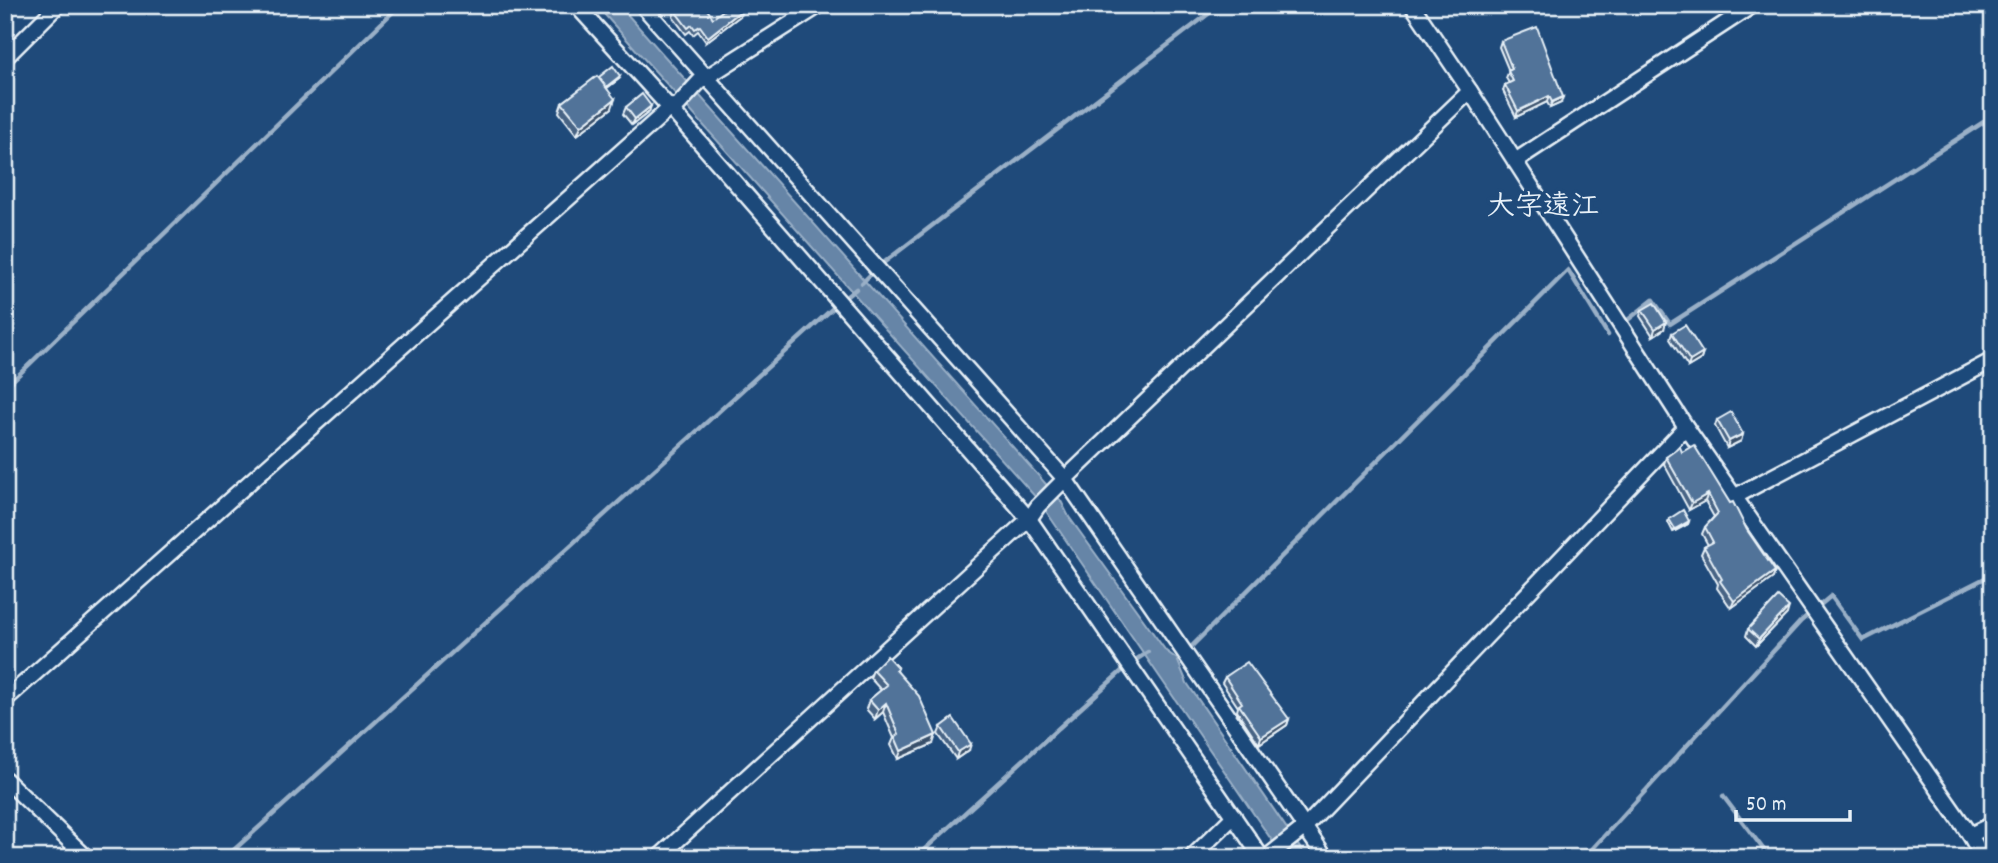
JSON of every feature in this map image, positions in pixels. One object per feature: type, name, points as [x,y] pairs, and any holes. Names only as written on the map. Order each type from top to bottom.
[{"type":"street","points":[[5,58],[58,5]]},
{"type":"street","points":[[576,5],[675,106],[1029,519],[1234,816],[1266,856],[1301,831],[1686,427]]},
{"type":"street","points":[[642,5],[703,80],[1062,482],[1301,831],[1326,858]]},
{"type":"street","points":[[5,699],[703,80],[820,5]]},
{"type":"street","points":[[1412,5],[1470,90],[1686,427],[1970,835],[1983,858]]},
{"type":"street","points":[[1515,161],[1752,5]]},
{"type":"street","points":[[658,858],[1029,519],[1062,482],[1470,90]]},
{"type":"street","points":[[1734,497],[1993,360]]},
{"type":"street","points":[[5,779],[87,858]]},
{"type":"street","points":[[1191,858],[1234,816]]},
{"type":"street","points":[[1970,835],[1993,824]]},
{"type":"water","points":[[596,5],[619,5],[1061,501],[1069,517],[1166,651],[1177,659],[1187,683],[1307,858],[1284,858],[1039,501]]},
{"type":"building","points":[[682,5],[704,5],[713,18],[730,5],[738,5],[742,10],[708,37],[700,26],[695,29],[692,25],[688,28],[675,11]]},
{"type":"building","points":[[1537,27],[1563,97],[1552,102],[1549,96],[1518,111],[1505,85],[1513,81],[1508,71],[1512,69],[1501,41]]},
{"type":"building","points":[[613,66],[620,76],[606,87],[599,77]]},
{"type":"building","points":[[597,76],[615,99],[581,126],[562,103]]},
{"type":"building","points":[[642,94],[651,106],[635,119],[626,107]]},
{"type":"building","points":[[1654,303],[1666,322],[1655,329],[1642,310]]},
{"type":"building","points":[[1685,325],[1703,353],[1690,361],[1672,333]]},
{"type":"building","points":[[1731,412],[1743,434],[1729,441],[1717,420]]},
{"type":"building","points":[[1694,445],[1775,571],[1734,601],[1720,581],[1722,579],[1704,547],[1713,542],[1705,527],[1718,513],[1708,494],[1692,503],[1666,457],[1680,447],[1682,452]]},
{"type":"building","points":[[1683,510],[1689,521],[1675,529],[1669,519]]},
{"type":"building","points":[[1778,597],[1789,607],[1759,639],[1748,629]]},
{"type":"building","points":[[887,656],[919,696],[936,735],[901,751],[895,737],[899,734],[886,703],[878,710],[869,700],[887,685],[873,670]]},
{"type":"building","points":[[1247,662],[1289,719],[1261,737],[1239,705],[1242,703],[1225,677]]},
{"type":"building","points":[[953,718],[971,744],[958,752],[941,727]]},
{"type":"waterway","points":[[5,388],[400,5]]},
{"type":"waterway","points":[[882,264],[1220,5]]},
{"type":"waterway","points":[[1629,319],[1653,300],[1670,324],[1993,116]]},
{"type":"waterway","points":[[1189,649],[1568,270],[1608,335]]},
{"type":"waterway","points":[[862,283],[872,273]]},
{"type":"waterway","points":[[847,296],[856,289]]},
{"type":"waterway","points":[[225,858],[832,309]]},
{"type":"waterway","points":[[1584,858],[1801,621],[1831,596],[1863,640],[1993,574]]},
{"type":"waterway","points":[[1134,661],[1148,652]]},
{"type":"waterway","points":[[915,858],[1124,669]]},
{"type":"waterway","points":[[1723,796],[1770,858]]},
{"type":"district","name":"大字遠江","points":[[1543,209]]}]
